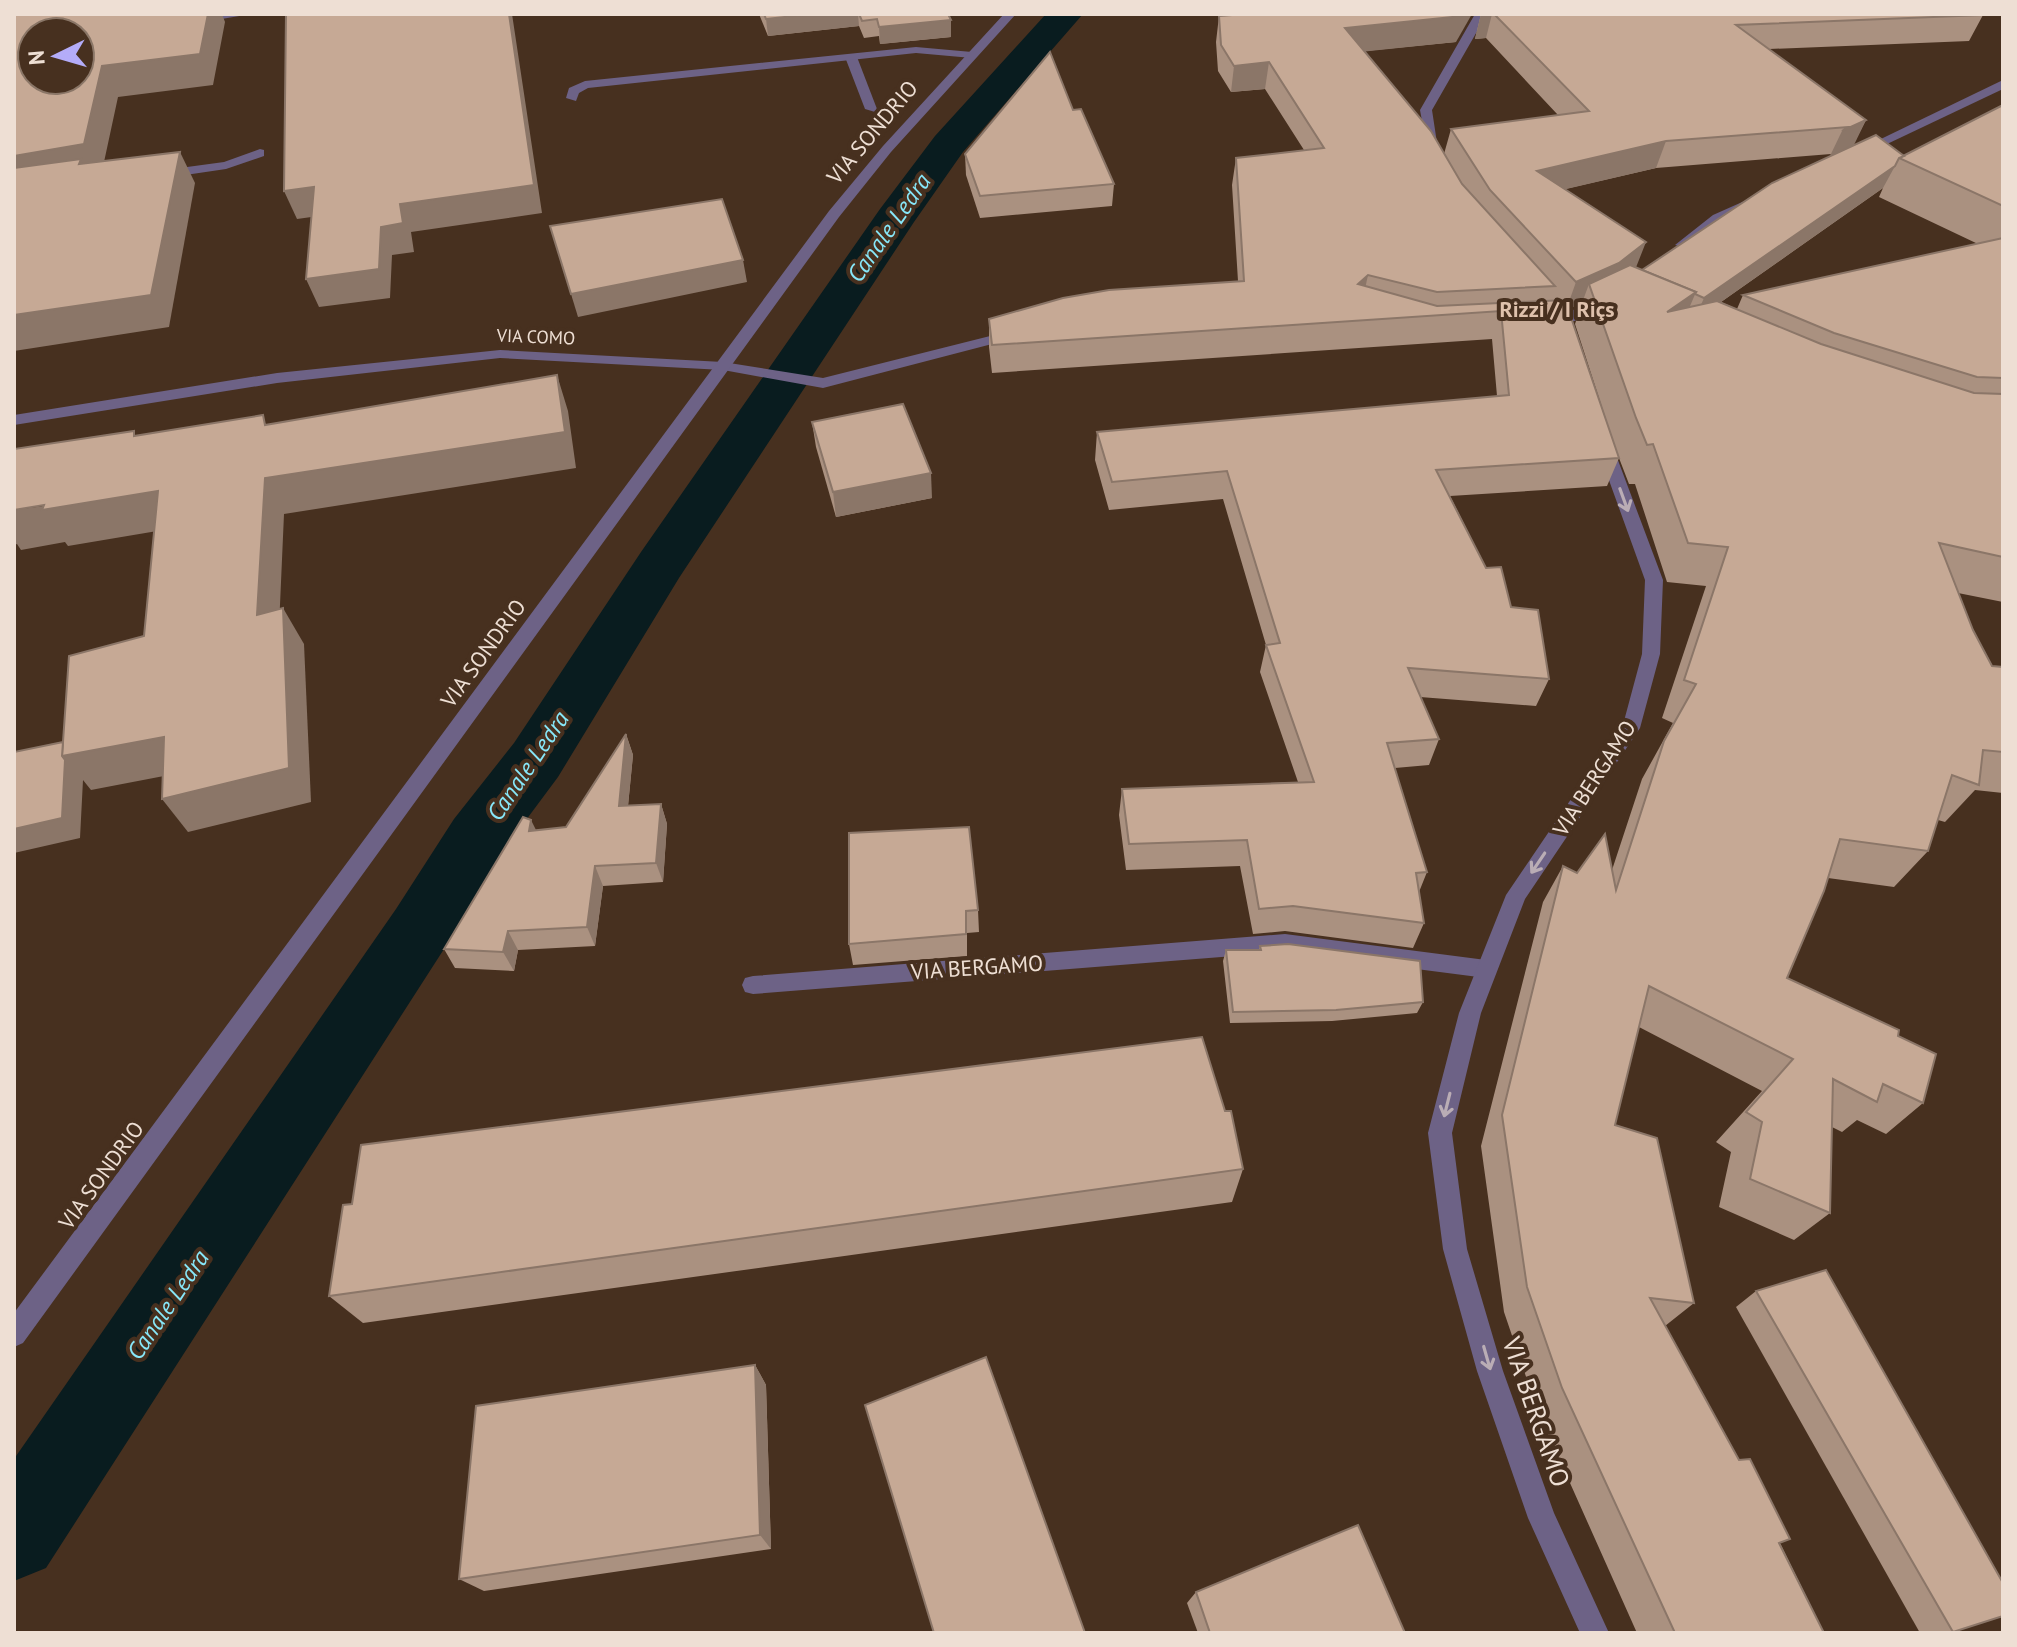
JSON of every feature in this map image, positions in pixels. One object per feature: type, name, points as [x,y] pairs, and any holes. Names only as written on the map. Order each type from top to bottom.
[{"type":"street","points":[[190,21],[245,14]]},
{"type":"street","name":"VIA SONDRIO","points":[[14,1334],[834,214],[887,149],[1010,14]]},
{"type":"street","points":[[1439,167],[1432,155],[1426,110],[1481,14]]},
{"type":"street","points":[[572,98],[573,91],[585,85],[916,50],[972,55]]},
{"type":"street","points":[[851,57],[871,109]]},
{"type":"street","points":[[1848,157],[2003,84]]},
{"type":"street","points":[[150,176],[226,165],[260,153]]},
{"type":"street","points":[[1672,253],[1718,218],[1762,198]]},
{"type":"street","points":[[1534,321],[1615,296]]},
{"type":"street","points":[[1558,314],[1572,347]]},
{"type":"street","name":"VIA COMO","points":[[14,420],[277,378],[500,354],[723,366],[823,383],[1023,331]]},
{"type":"street","name":"VIA BERGAMO","points":[[1595,1633],[1542,1518],[1490,1371],[1455,1249],[1440,1133],[1470,1013],[1516,895],[1633,723],[1651,654],[1654,580],[1599,431]]},
{"type":"street","name":"VIA BERGAMO","points":[[753,985],[1285,943],[1486,969]]},
{"type":"building","points":[[208,14],[200,54],[102,66],[96,92],[96,16],[16,16],[16,96],[95,96],[84,144],[14,156],[14,15]]},
{"type":"building","points":[[286,14],[509,14],[534,185],[400,204],[403,223],[381,227],[379,269],[306,279],[314,187],[284,191]]},
{"type":"building","points":[[764,14],[812,14],[766,19]]},
{"type":"building","points":[[859,14],[948,14],[951,20],[879,27],[877,19],[862,21]]},
{"type":"building","points":[[1463,14],[1345,28],[1431,131],[1462,184],[1555,286],[1437,292],[1368,275],[1358,284],[1437,306],[1565,300],[1619,458],[1436,470],[1486,568],[1501,567],[1511,607],[1538,610],[1549,679],[1408,668],[1439,739],[1387,743],[1427,872],[1416,873],[1424,923],[1293,906],[1259,909],[1247,840],[1129,844],[1122,789],[1314,782],[1266,645],[1280,643],[1227,471],[1112,482],[1097,432],[1509,395],[1501,311],[992,345],[989,319],[1063,298],[1109,290],[1244,281],[1236,158],[1324,148],[1269,62],[1234,66],[1221,45],[1219,16]]},
{"type":"building","points":[[1494,14],[1983,15],[1736,25],[1866,120],[1842,131],[1848,127],[1666,141],[1537,171],[1646,242],[1619,263],[1576,282],[1490,190],[1451,129],[1589,111]]},
{"type":"building","points":[[1050,52],[1073,110],[1081,109],[1114,184],[980,196],[965,154]]},
{"type":"building","points":[[2003,105],[2003,206],[1899,158]]},
{"type":"building","points":[[1876,135],[1904,156],[1895,166],[1704,298],[1642,270],[1772,183]]},
{"type":"building","points":[[180,152],[151,295],[14,315],[14,168],[81,159],[79,164]]},
{"type":"building","points":[[722,199],[743,260],[571,294],[550,226]]},
{"type":"building","points":[[2003,238],[2003,378],[1977,377],[1834,333],[1743,295]]},
{"type":"building","points":[[1630,265],[1696,292],[1667,312],[1717,301],[1821,344],[1974,393],[2003,394],[2003,557],[1939,543],[1973,630],[1992,666],[2003,667],[2003,752],[1983,750],[1979,785],[1952,775],[1928,851],[1840,839],[1824,891],[1787,978],[1899,1030],[1898,1036],[1936,1054],[1923,1103],[1883,1084],[1877,1102],[1833,1079],[1830,1213],[1750,1179],[1762,1122],[1746,1112],[1793,1059],[1649,986],[1615,1125],[1657,1138],[1694,1303],[1650,1298],[1739,1460],[1750,1459],[1790,1539],[1779,1543],[1824,1633],[1675,1633],[1562,1388],[1527,1287],[1502,1115],[1563,866],[1577,873],[1605,834],[1616,890],[1664,741],[1696,684],[1684,680],[1728,547],[1688,543],[1653,444],[1647,445],[1636,418],[1589,284]]},
{"type":"building","points":[[557,375],[565,432],[265,478],[257,615],[283,608],[289,768],[162,799],[164,737],[62,756],[69,656],[144,636],[158,491],[42,510],[44,505],[14,510],[14,449],[134,431],[134,436],[263,415],[265,425]]},
{"type":"building","points":[[903,404],[931,473],[833,492],[812,422]]},
{"type":"building","points":[[626,734],[619,806],[661,804],[656,863],[595,866],[587,927],[508,931],[503,952],[444,949],[523,817],[531,820],[529,831],[566,827]]},
{"type":"building","points":[[63,742],[62,818],[14,829],[14,752]]},
{"type":"building","points":[[969,827],[978,910],[966,911],[966,934],[849,944],[849,833]]},
{"type":"building","points":[[1288,944],[1420,961],[1423,1002],[1336,1010],[1233,1012],[1226,950],[1261,950],[1260,946]]},
{"type":"building","points":[[1202,1037],[1225,1111],[1231,1111],[1243,1169],[329,1296],[343,1205],[352,1204],[361,1145]]},
{"type":"building","points":[[1826,1270],[2003,1583],[2003,1616],[1953,1632],[1756,1291]]},
{"type":"building","points":[[986,1357],[1085,1633],[934,1633],[865,1405]]},
{"type":"building","points":[[755,1365],[760,1535],[459,1579],[476,1406]]},
{"type":"building","points":[[1358,1525],[1405,1633],[1210,1633],[1196,1592]]},
{"type":"waterway","name":"Canale Ledra","points":[[14,1536],[420,929],[477,837],[536,760],[660,565],[895,218],[949,144],[1065,14]]},
{"type":"district","name":"Rizzi / I Riçs","points":[[1557,309]]}]
